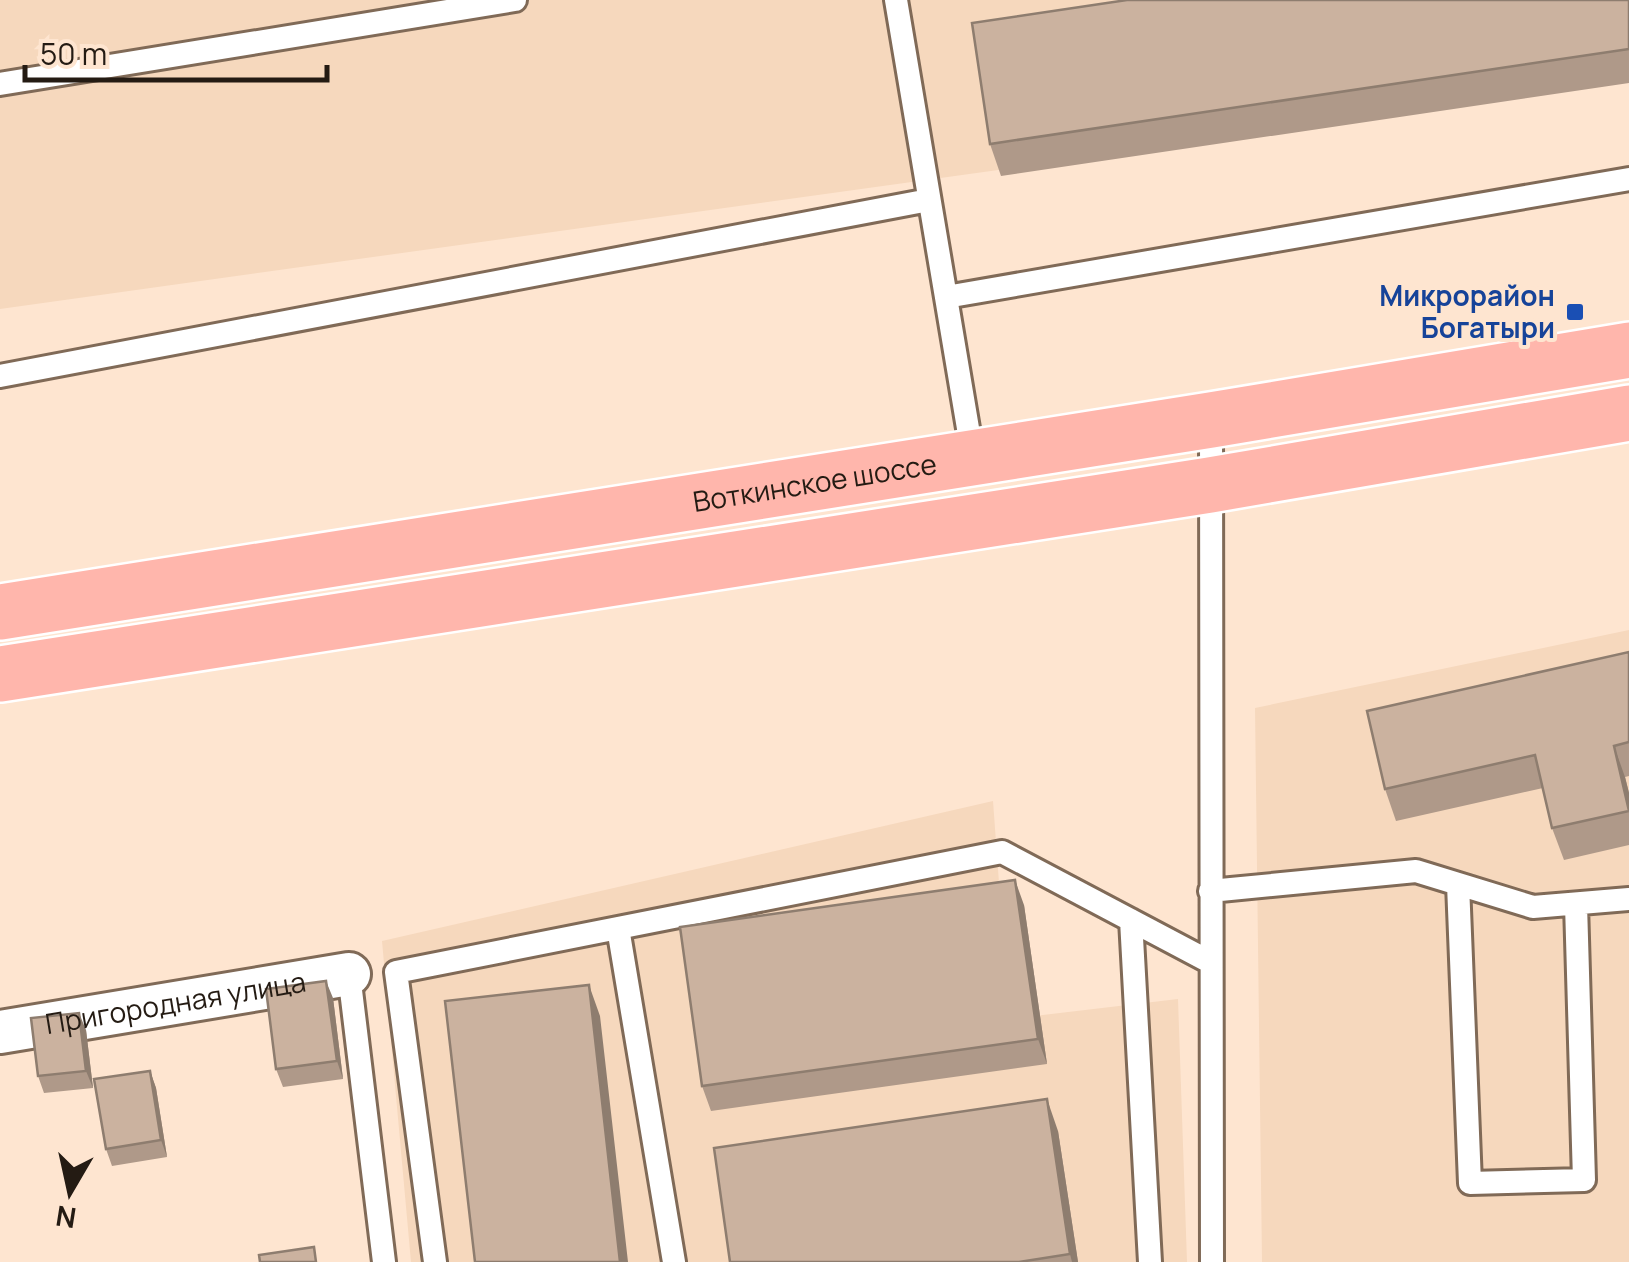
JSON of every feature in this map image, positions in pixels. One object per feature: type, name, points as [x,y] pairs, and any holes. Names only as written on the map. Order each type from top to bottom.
[{"type":"main road","name":"Воткинское шоссе","points":[[0,612],[1629,350]]},
{"type":"main road","points":[[0,674],[1210,485],[1629,413]]},
{"type":"street","name":"Пригородная улица","points":[[0,1032],[348,974]]},
{"type":"lane","points":[[0,84],[514,0]]},
{"type":"lane","points":[[896,0],[973,458]]},
{"type":"lane","points":[[946,297],[1629,178]]},
{"type":"lane","points":[[0,376],[929,200]]},
{"type":"lane","points":[[1211,420],[1212,1262]]},
{"type":"lane","points":[[435,1262],[396,972],[1002,852],[1210,962]]},
{"type":"lane","points":[[1210,891],[1416,871],[1533,908],[1629,899]]},
{"type":"lane","points":[[1458,884],[1470,1183],[1584,1180],[1576,904]]},
{"type":"lane","points":[[1131,920],[1150,1262]]},
{"type":"lane","points":[[618,928],[674,1262]]},
{"type":"lane","points":[[348,974],[384,1262]]},
{"type":"shaded area","points":[[0,0],[1629,0],[1629,82],[0,309]]},
{"type":"shaded area","points":[[1629,630],[1629,1262],[1262,1262],[1255,708]]},
{"type":"shaded area","points":[[993,801],[1009,1019],[1178,999],[1187,1262],[411,1262],[382,941]]},
{"type":"building","points":[[1127,0],[1629,0],[1629,49],[990,144],[972,23]]},
{"type":"building","points":[[1629,652],[1629,742],[1614,746],[1629,811],[1552,828],[1535,755],[1385,789],[1367,711]]},
{"type":"building","points":[[1015,880],[1038,1039],[702,1086],[680,927]]},
{"type":"building","points":[[326,981],[337,1061],[276,1069],[266,989]]},
{"type":"building","points":[[589,985],[620,1262],[475,1262],[445,1001]]},
{"type":"building","points":[[79,1013],[86,1071],[38,1076],[31,1018]]},
{"type":"building","points":[[150,1071],[161,1140],[106,1149],[94,1079]]},
{"type":"building","points":[[1047,1099],[1070,1254],[1019,1262],[730,1262],[714,1148]]},
{"type":"building","points":[[314,1247],[316,1262],[260,1262],[259,1255]]},
{"type":"place","name":"Микрорайон Богатыри","points":[[1575,312]]}]
